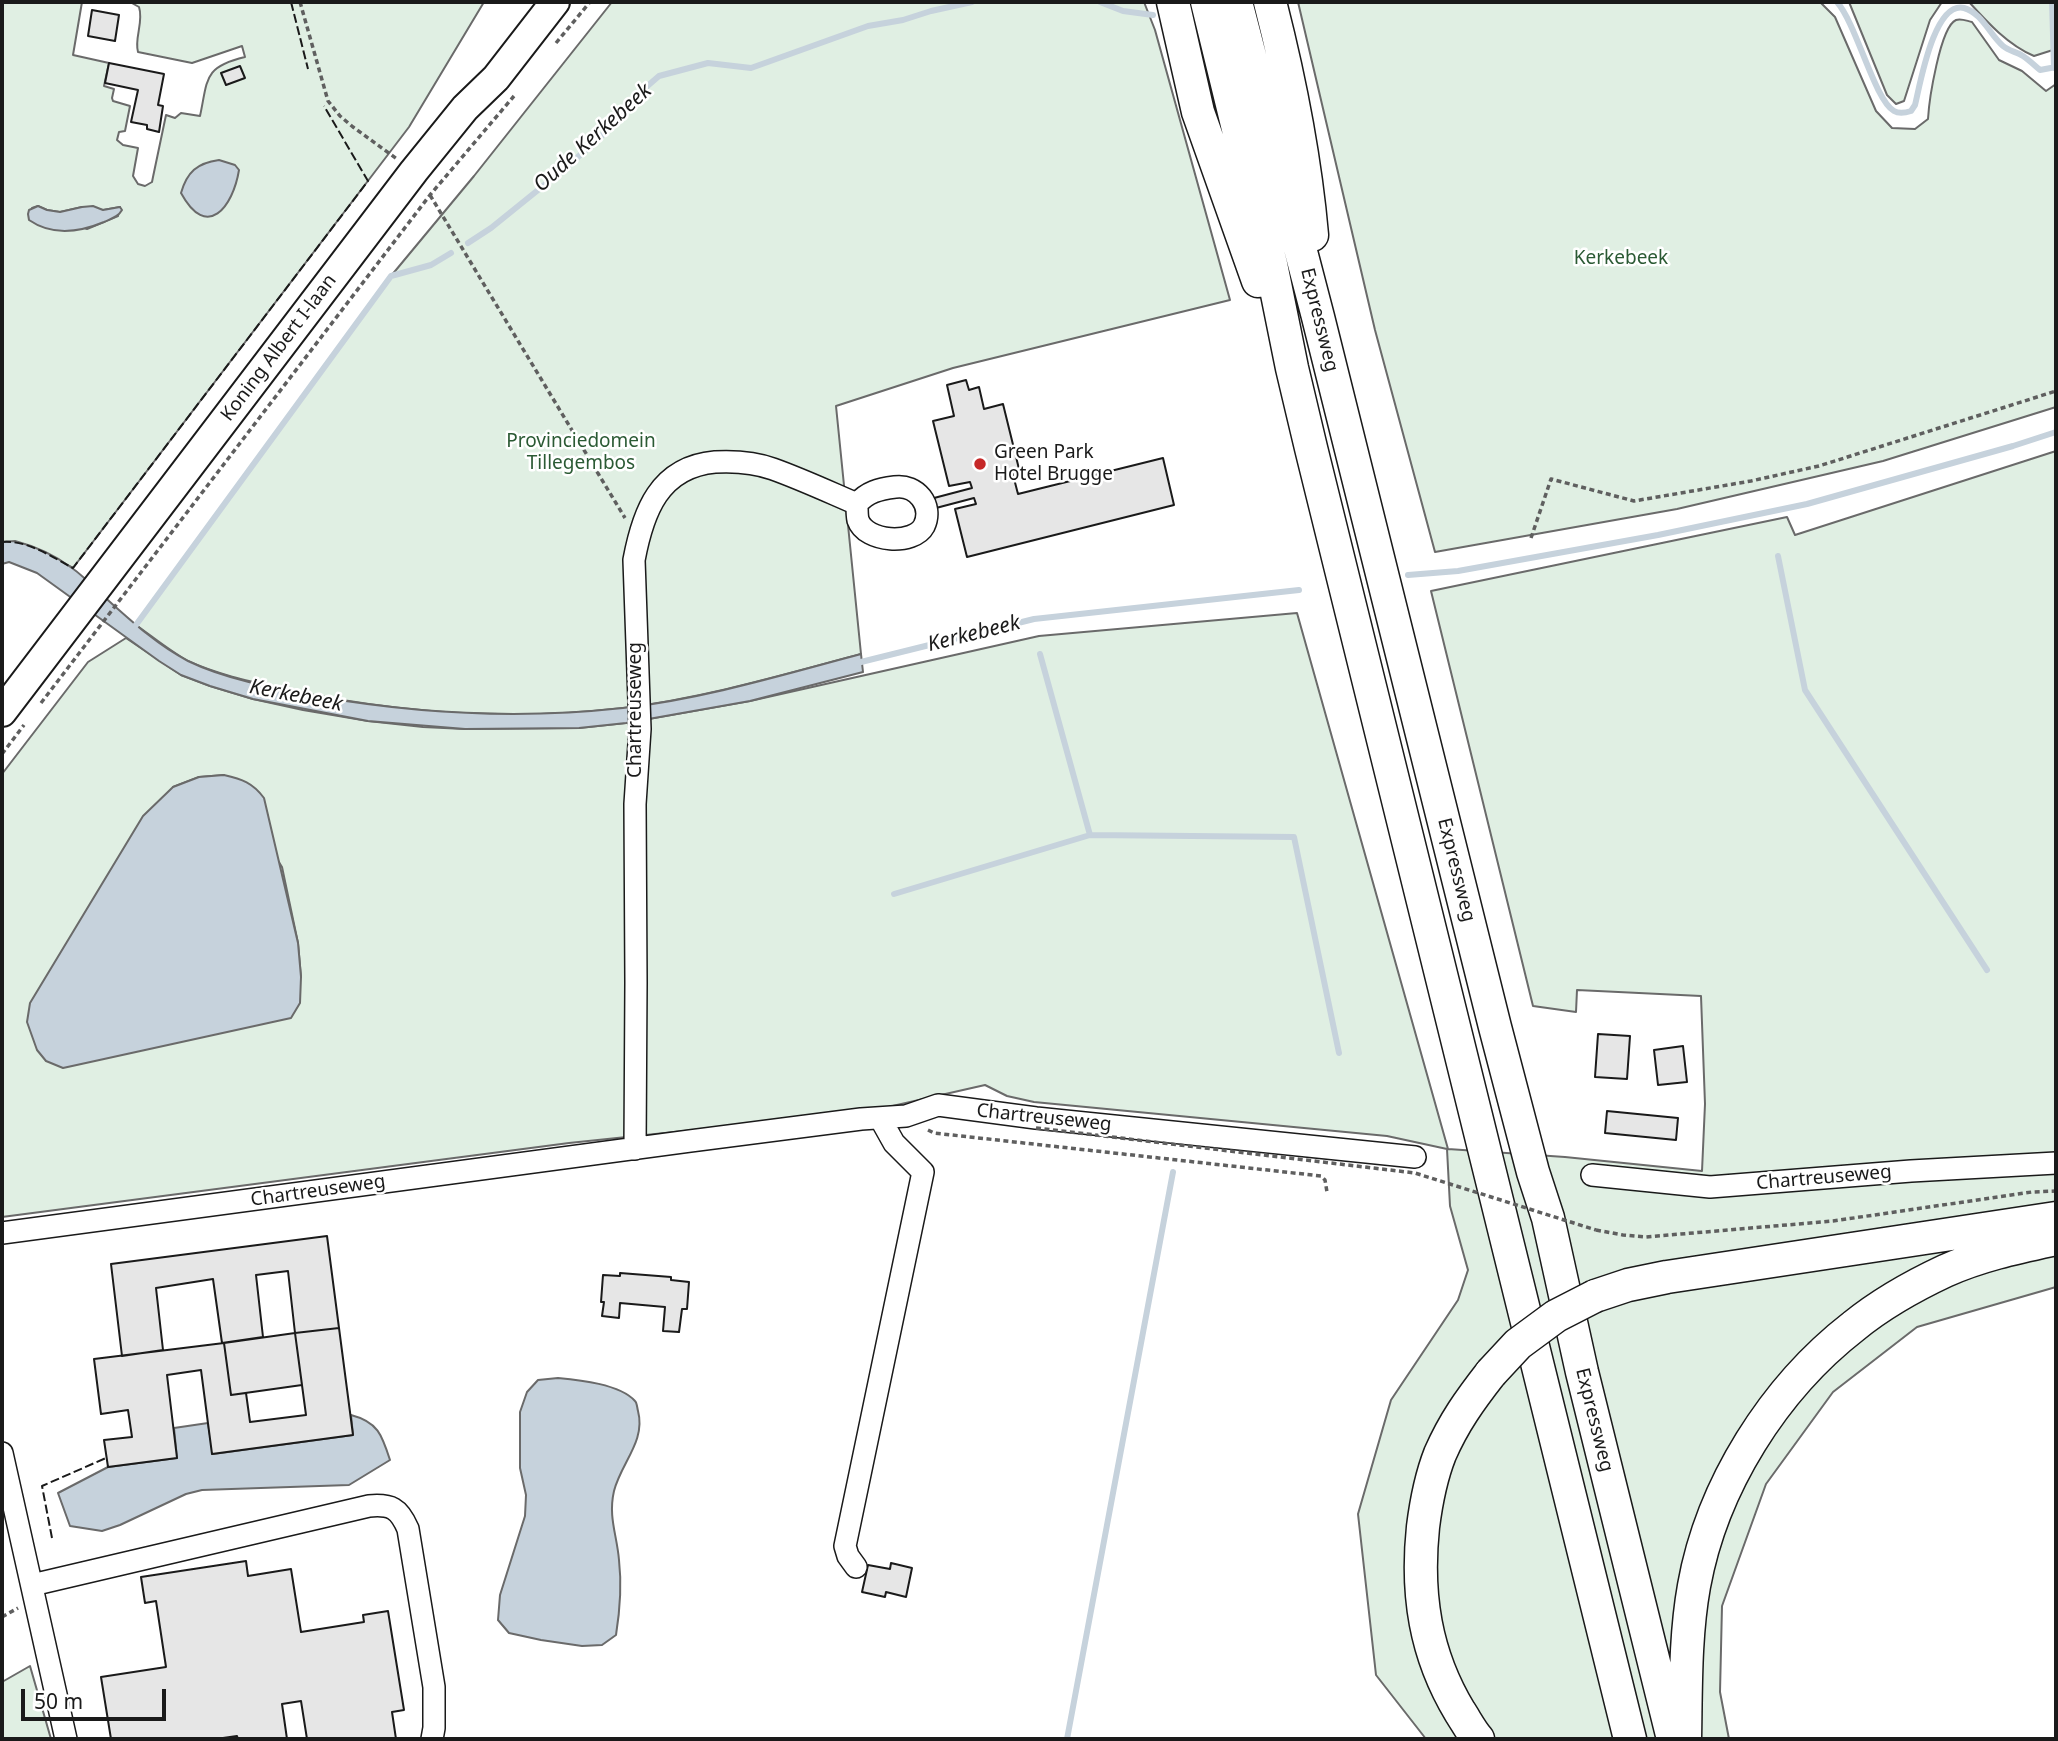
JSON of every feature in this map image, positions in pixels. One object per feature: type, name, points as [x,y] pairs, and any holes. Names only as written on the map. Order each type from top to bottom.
[{"type":"highway","points":[[1173,2],[1198,111],[1248,257],[1292,368]]},
{"type":"highway","name":"Expressweg","points":[[1207,2],[1292,368],[1630,1739]]},
{"type":"highway","name":"Expressweg","points":[[1236,2],[1318,317],[1495,1027],[1533,1172],[1548,1218],[1582,1372],[1673,1739]]},
{"type":"highway","points":[[1270,2],[1290,83],[1307,180],[1318,317]]},
{"type":"highway","points":[[1478,1739],[1450,1696],[1432,1652],[1422,1606],[1419,1560],[1425,1505],[1439,1456],[1461,1412],[1518,1344],[1556,1316],[1595,1296],[1628,1284],[2056,1218]]},
{"type":"highway","points":[[1685,1739],[1689,1623],[1694,1584],[1706,1539],[1725,1489],[1751,1442],[1780,1399],[1815,1360],[1854,1326],[1897,1296],[1957,1266],[2002,1251],[2056,1239]]},
{"type":"main road","name":"Koning Albert I-laan","points":[[465,108],[530,2]]},
{"type":"main road","name":"Koning Albert I-laan","points":[[89,620],[414,171],[465,108],[496,78],[555,2]]},
{"type":"main road","points":[[13,718],[89,620]]},
{"type":"street","name":"Chartreuseweg","points":[[635,1149],[635,804],[640,729],[634,560],[638,539],[648,512],[663,486],[678,472],[702,464],[735,461],[771,468],[857,504]]},
{"type":"street","name":"Chartreuseweg","points":[[2,1233],[906,1116],[938,1105],[1036,1118],[1415,1157]]},
{"type":"street","points":[[856,1567],[845,1546],[923,1172],[894,1143],[880,1118]]},
{"type":"street","name":"Chartreuseweg","points":[[1592,1175],[1710,1187],[2056,1163]]},
{"type":"street","points":[[2,1453],[66,1739]]},
{"type":"street","points":[[32,1585],[369,1506],[393,1508],[402,1516],[408,1529],[434,1687],[432,1739]]},
{"type":"path","points":[[300,2],[328,102],[353,127],[414,171],[638,539]]},
{"type":"path","points":[[555,44],[590,2]]},
{"type":"path","points":[[41,704],[89,620],[106,597],[513,96]]},
{"type":"path","points":[[1531,538],[1550,479],[1634,501],[1751,481],[1819,466],[2056,391]]},
{"type":"path","points":[[2,754],[13,718]]},
{"type":"path","points":[[906,1116],[934,1133],[1321,1176],[1325,1180],[1327,1192]]},
{"type":"path","name":"Chartreuseweg","points":[[1036,1129],[1415,1172],[1596,1230],[1646,1237],[1795,1225],[2032,1192],[2056,1191]]},
{"type":"green space","points":[[2,2],[82,2],[73,55],[109,63],[104,86],[114,89],[113,101],[130,106],[125,131],[119,132],[117,140],[123,145],[138,148],[133,176],[138,184],[145,186],[152,182],[166,115],[175,118],[181,113],[200,116],[207,84],[214,70],[245,57],[242,46],[192,63],[138,52],[140,13],[139,7],[130,2],[484,2],[409,127],[73,568],[30,546],[2,542]],"holes":[[[38,206],[60,212],[82,207],[103,210],[120,207],[118,216],[87,229],[32,208]]]},
{"type":"green space","name":"Provinciedomein Tillegembos","points":[[612,2],[1144,2],[1155,30],[1230,300],[953,368],[836,406],[861,654],[743,685],[653,704],[581,712],[495,714],[410,709],[326,697],[223,674],[199,666],[175,653],[136,625],[391,276]]},
{"type":"green space","name":"Kerkebeek","points":[[1298,2],[1820,2],[1835,17],[1876,111],[1892,128],[1915,129],[1928,119],[1936,65],[1950,26],[1958,19],[1972,22],[1999,60],[2022,71],[2046,91],[2056,84],[2056,407],[1883,461],[1677,509],[1435,552],[1375,330]]},
{"type":"green space","points":[[1849,2],[1942,2],[1930,20],[1904,101],[1896,104],[1887,95]]},
{"type":"green space","points":[[1969,2],[2056,2],[2056,49],[2034,56],[1999,33]]},
{"type":"green space","points":[[2056,451],[2056,1287],[1917,1327],[1833,1392],[1766,1484],[1722,1606],[1720,1692],[1729,1739],[1426,1739],[1376,1675],[1358,1514],[1391,1400],[1458,1300],[1468,1270],[1450,1206],[1447,1149],[1387,1136],[1034,1102],[1007,1096],[985,1085],[866,1112],[569,1143],[2,1217],[2,774],[88,662],[126,638],[181,675],[253,699],[303,710],[423,727],[579,728],[626,723],[750,701],[1039,636],[1297,613],[1448,1149],[1565,1157],[1702,1171],[1705,1104],[1701,996],[1577,990],[1576,1012],[1533,1006],[1431,591],[1787,517],[1795,535]],"holes":[[[224,775],[282,867],[298,943],[301,977],[173,787],[199,777]]]},
{"type":"green space","points":[[30,1666],[51,1739],[2,1739],[2,1682]]},
{"type":"water","points":[[219,160],[235,165],[239,170],[236,184],[225,206],[218,213],[209,217],[200,215],[181,193],[183,186],[199,166]]},
{"type":"water","points":[[38,206],[60,212],[93,206],[103,210],[120,207],[122,210],[114,217],[95,225],[66,231],[47,228],[29,220],[29,210]]},
{"type":"water","points":[[15,541],[45,552],[66,564],[142,630],[188,661],[219,674],[253,683],[358,703],[471,713],[585,711],[683,699],[861,654],[863,672],[750,701],[626,723],[579,728],[465,729],[368,721],[253,699],[181,675],[37,573],[9,562],[2,564],[2,542]]},
{"type":"water","points":[[224,775],[247,782],[264,798],[298,943],[300,1003],[291,1018],[63,1068],[46,1061],[37,1050],[27,1022],[30,1003],[143,816],[173,787],[199,777]]},
{"type":"water","points":[[558,1378],[599,1384],[628,1395],[637,1404],[640,1422],[636,1442],[617,1481],[612,1500],[620,1579],[619,1607],[616,1635],[602,1645],[582,1646],[509,1633],[498,1620],[500,1595],[525,1516],[526,1495],[520,1468],[520,1412],[527,1392],[538,1380]]},
{"type":"water","points":[[351,1415],[367,1421],[378,1431],[390,1460],[349,1485],[202,1490],[186,1494],[102,1531],[70,1526],[58,1493],[108,1467],[177,1458],[174,1428],[208,1423],[213,1454],[353,1435]]},
{"type":"building","points":[[92,10],[119,15],[115,41],[88,36]]},
{"type":"building","points":[[109,63],[164,74],[158,105],[163,106],[159,132],[147,129],[147,125],[131,122],[138,90],[105,83]]},
{"type":"building","points":[[240,66],[245,78],[226,85],[221,73]]},
{"type":"building","name":"Green Park Hotel Brugge","points":[[966,380],[969,390],[979,387],[984,409],[1003,404],[1019,469],[1012,471],[1018,494],[1163,458],[1174,505],[967,557],[955,509],[976,504],[974,498],[936,508],[934,498],[972,488],[970,482],[949,486],[933,421],[954,416],[947,385]]},
{"type":"building","points":[[1598,1034],[1630,1036],[1627,1079],[1595,1077]]},
{"type":"building","points":[[1683,1046],[1687,1082],[1658,1085],[1654,1050]]},
{"type":"building","points":[[1607,1111],[1678,1118],[1676,1140],[1605,1133]]},
{"type":"building","points":[[327,1236],[339,1328],[295,1333],[288,1271],[256,1275],[263,1337],[222,1343],[213,1279],[156,1288],[163,1350],[122,1356],[111,1264]]},
{"type":"building","points":[[620,1273],[671,1277],[671,1280],[689,1282],[687,1309],[682,1309],[679,1332],[663,1331],[665,1307],[620,1303],[619,1318],[602,1316],[603,1275],[620,1276]]},
{"type":"building","points":[[339,1328],[353,1435],[212,1454],[201,1370],[167,1375],[177,1458],[108,1467],[104,1440],[132,1437],[128,1410],[101,1414],[94,1359],[224,1343],[231,1395],[246,1393],[250,1422],[306,1415],[295,1333]]},
{"type":"building","points":[[295,1333],[302,1385],[231,1395],[224,1343]]},
{"type":"building","points":[[246,1561],[248,1576],[291,1569],[301,1632],[364,1622],[363,1615],[388,1611],[404,1710],[392,1712],[396,1739],[307,1739],[301,1701],[282,1704],[287,1739],[238,1739],[237,1736],[216,1739],[111,1739],[101,1677],[166,1667],[156,1601],[145,1603],[141,1577]]},
{"type":"building","points":[[891,1563],[912,1568],[906,1597],[886,1592],[885,1597],[862,1592],[868,1565],[890,1569]]},
{"type":"waterway","name":"Oude Kerkebeek","points":[[468,243],[491,228],[569,165],[609,129],[637,95],[659,76],[708,63],[751,68],[868,26],[972,2]]},
{"type":"waterway","name":"Oude Kerkebeek","points":[[1100,2],[1123,11],[1153,15]]},
{"type":"waterway","name":"Oude Kerkebeek","points":[[1837,2],[1852,27],[1879,92],[1887,104],[1898,113],[1911,111],[1915,105],[1930,46],[1944,17],[1953,9],[1964,8],[1976,15],[2003,46],[2023,56],[2040,70],[2056,67]]},
{"type":"waterway","points":[[2052,2],[2054,68]]},
{"type":"waterway","points":[[133,629],[391,276],[431,265],[451,253]]},
{"type":"waterway","name":"Kerkebeek","points":[[1408,575],[1458,571],[1658,535],[1807,504],[2056,432]]},
{"type":"waterway","points":[[1778,556],[1805,690],[1987,970]]},
{"type":"waterway","name":"Kerkebeek","points":[[857,663],[1034,619],[1299,590]]},
{"type":"waterway","points":[[1040,654],[1090,835]]},
{"type":"waterway","points":[[894,894],[1090,835],[1294,837],[1339,1053]]},
{"type":"waterway","points":[[1067,1739],[1173,1172]]},
{"type":"fence","points":[[291,2],[308,69]]},
{"type":"fence","points":[[2,542],[30,546],[73,568],[368,181],[324,106]]},
{"type":"fence","points":[[52,1538],[42,1486],[106,1458]]},
{"type":"place","name":"Green Park Hotel Brugge","points":[[980,464]]}]
